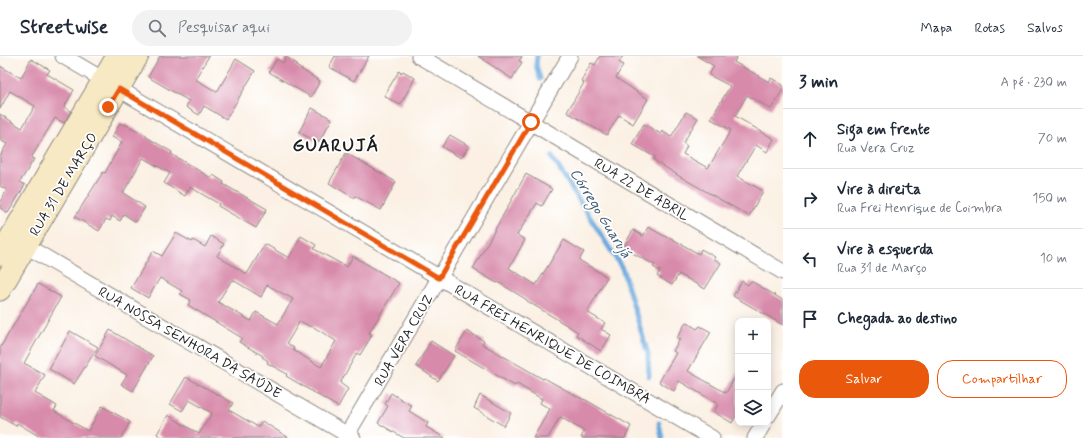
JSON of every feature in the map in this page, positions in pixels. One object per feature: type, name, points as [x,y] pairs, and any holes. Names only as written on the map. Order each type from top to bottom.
[{"type":"main road","name":"RUA 31 DE MARÇO","points":[[111,84],[117,56]]},
{"type":"main road","name":"RUA 31 DE MARÇO","points":[[0,255],[111,84],[138,56]]},
{"type":"main road","name":"RUA 31 DE MARÇO","points":[[0,290],[12,237]]},
{"type":"street","name":"RUA FREI HENRIQUE DE COIMBRA","points":[[63,56],[712,438]]},
{"type":"street","name":"RUA 22 DE ABRIL","points":[[419,56],[783,272]]},
{"type":"street","name":"RUA VERA CRUZ","points":[[348,437],[439,278],[570,56]]},
{"type":"street","name":"RUA NOSSA SENHORA DA SAÚDE","points":[[12,237],[348,437]]},
{"type":"street","points":[[771,411],[783,391]]},
{"type":"street","points":[[755,438],[762,426]]},
{"type":"building","points":[[160,56],[209,56],[195,79],[217,92],[236,59],[255,71],[226,119],[204,106],[199,115],[186,107],[189,101],[148,77]]},
{"type":"building","points":[[335,56],[369,56],[354,81],[329,67]]},
{"type":"building","points":[[478,56],[522,56],[519,61],[522,62],[512,79]]},
{"type":"building","points":[[600,56],[623,56],[619,62],[623,65],[616,78],[648,99],[633,124],[619,115],[607,135],[567,112],[584,83],[581,81],[591,63],[595,65]]},
{"type":"building","points":[[697,56],[737,56],[734,62],[769,82],[771,78],[783,85],[783,89],[771,109],[747,95],[735,116],[774,139],[767,152],[756,145],[737,176],[763,191],[749,216],[679,176],[654,160],[655,157],[632,144],[644,124],[661,134],[662,131],[671,137],[686,112],[698,118],[683,143],[687,146],[683,154],[708,168],[731,130],[711,119],[730,86],[709,75],[714,66]]},
{"type":"building","points":[[286,57],[297,64],[296,66],[320,81],[311,97],[269,72],[277,59],[283,63]]},
{"type":"building","points":[[31,59],[50,70],[47,74],[74,90],[64,107],[71,111],[64,123],[55,118],[31,158],[34,159],[20,182],[25,185],[8,213],[0,208],[0,202],[7,190],[0,186],[0,156],[7,144],[0,140],[0,114],[22,128],[35,106],[10,91],[0,109],[0,66],[21,78]]},
{"type":"building","points":[[399,71],[401,73],[403,71],[415,78],[400,105],[384,96]]},
{"type":"building","points":[[312,108],[332,119],[318,143],[299,132]]},
{"type":"building","points":[[120,123],[146,135],[146,137],[172,152],[171,154],[211,178],[213,175],[224,182],[223,184],[267,209],[256,228],[218,206],[219,204],[190,187],[185,196],[164,183],[170,173],[143,158],[123,193],[145,207],[136,222],[124,214],[120,221],[112,216],[110,221],[106,219],[99,231],[75,217],[103,172],[105,173],[122,142],[112,137]]},
{"type":"building","points":[[450,135],[469,146],[461,158],[442,147]]},
{"type":"building","points":[[346,153],[396,182],[381,210],[355,196],[354,198],[329,183]]},
{"type":"building","points":[[526,174],[552,189],[542,206],[537,203],[517,235],[525,240],[509,268],[536,285],[564,240],[584,252],[579,260],[607,277],[587,312],[605,323],[601,329],[611,335],[601,351],[576,335],[578,332],[498,282],[497,283],[473,269]]},
{"type":"building","points":[[648,227],[699,254],[701,249],[715,257],[714,259],[721,263],[705,289],[679,274],[672,285],[657,276],[660,271],[653,267],[655,265],[623,248],[633,230],[643,236]]},
{"type":"building","points":[[176,233],[205,247],[211,236],[224,244],[217,256],[247,274],[265,244],[289,258],[301,236],[316,245],[314,249],[347,267],[353,256],[399,283],[369,333],[372,335],[360,355],[357,353],[340,383],[348,389],[338,407],[267,363],[268,361],[262,357],[263,356],[239,342],[242,338],[188,305],[191,300],[180,294],[182,291],[160,278],[148,298],[131,288],[153,251],[162,256]],"holes":[[[233,280],[261,297],[267,285],[293,299],[278,324],[256,312],[251,321],[218,302]],[[300,321],[311,327],[312,326],[336,341],[321,367],[293,350],[294,348],[287,343]]]},
{"type":"building","points":[[742,281],[748,285],[751,281],[783,300],[783,325],[771,318],[733,296]]},
{"type":"building","points":[[38,284],[61,297],[24,363],[45,375],[35,393],[57,406],[54,411],[88,431],[102,406],[130,422],[121,438],[42,438],[17,423],[16,426],[0,417],[0,348]]},
{"type":"building","points":[[686,322],[697,329],[700,326],[711,332],[688,371],[726,393],[735,377],[735,418],[732,423],[714,412],[718,404],[679,381],[674,391],[659,382],[676,353],[673,351],[680,339],[677,338]]},
{"type":"building","points":[[110,330],[153,356],[133,391],[121,384],[127,375],[95,356]]},
{"type":"building","points":[[70,331],[98,347],[74,384],[49,369]]},
{"type":"building","points":[[467,331],[484,341],[482,344],[543,379],[544,378],[584,399],[631,426],[625,438],[581,438],[584,431],[560,417],[548,438],[533,438],[550,409],[540,403],[542,399],[517,384],[515,386],[455,351]]},
{"type":"building","points":[[431,341],[454,356],[438,381],[416,366]]},
{"type":"building","points":[[186,377],[233,403],[229,410],[258,427],[262,421],[289,438],[163,438],[157,434],[168,415],[199,434],[212,413],[189,400],[182,411],[170,404]]},
{"type":"building","points":[[391,393],[412,406],[409,411],[428,423],[426,427],[445,438],[404,438],[378,423],[388,406],[385,404]]},
{"type":"building","points":[[480,395],[511,413],[504,426],[474,408]]},
{"type":"waterway","name":"Córrego Guarujá","points":[[537,56],[536,65],[540,79]]},
{"type":"waterway","name":"Córrego Guarujá","points":[[552,157],[622,268],[648,354],[649,376]]},
{"type":"waterway","name":"Córrego Guarujá","points":[[659,423],[662,438]]},
{"type":"district","name":"GUARUJÁ","points":[[336,145]]},
{"type":"route","points":[[108,107],[119,89],[439,278],[531,122]]}]
